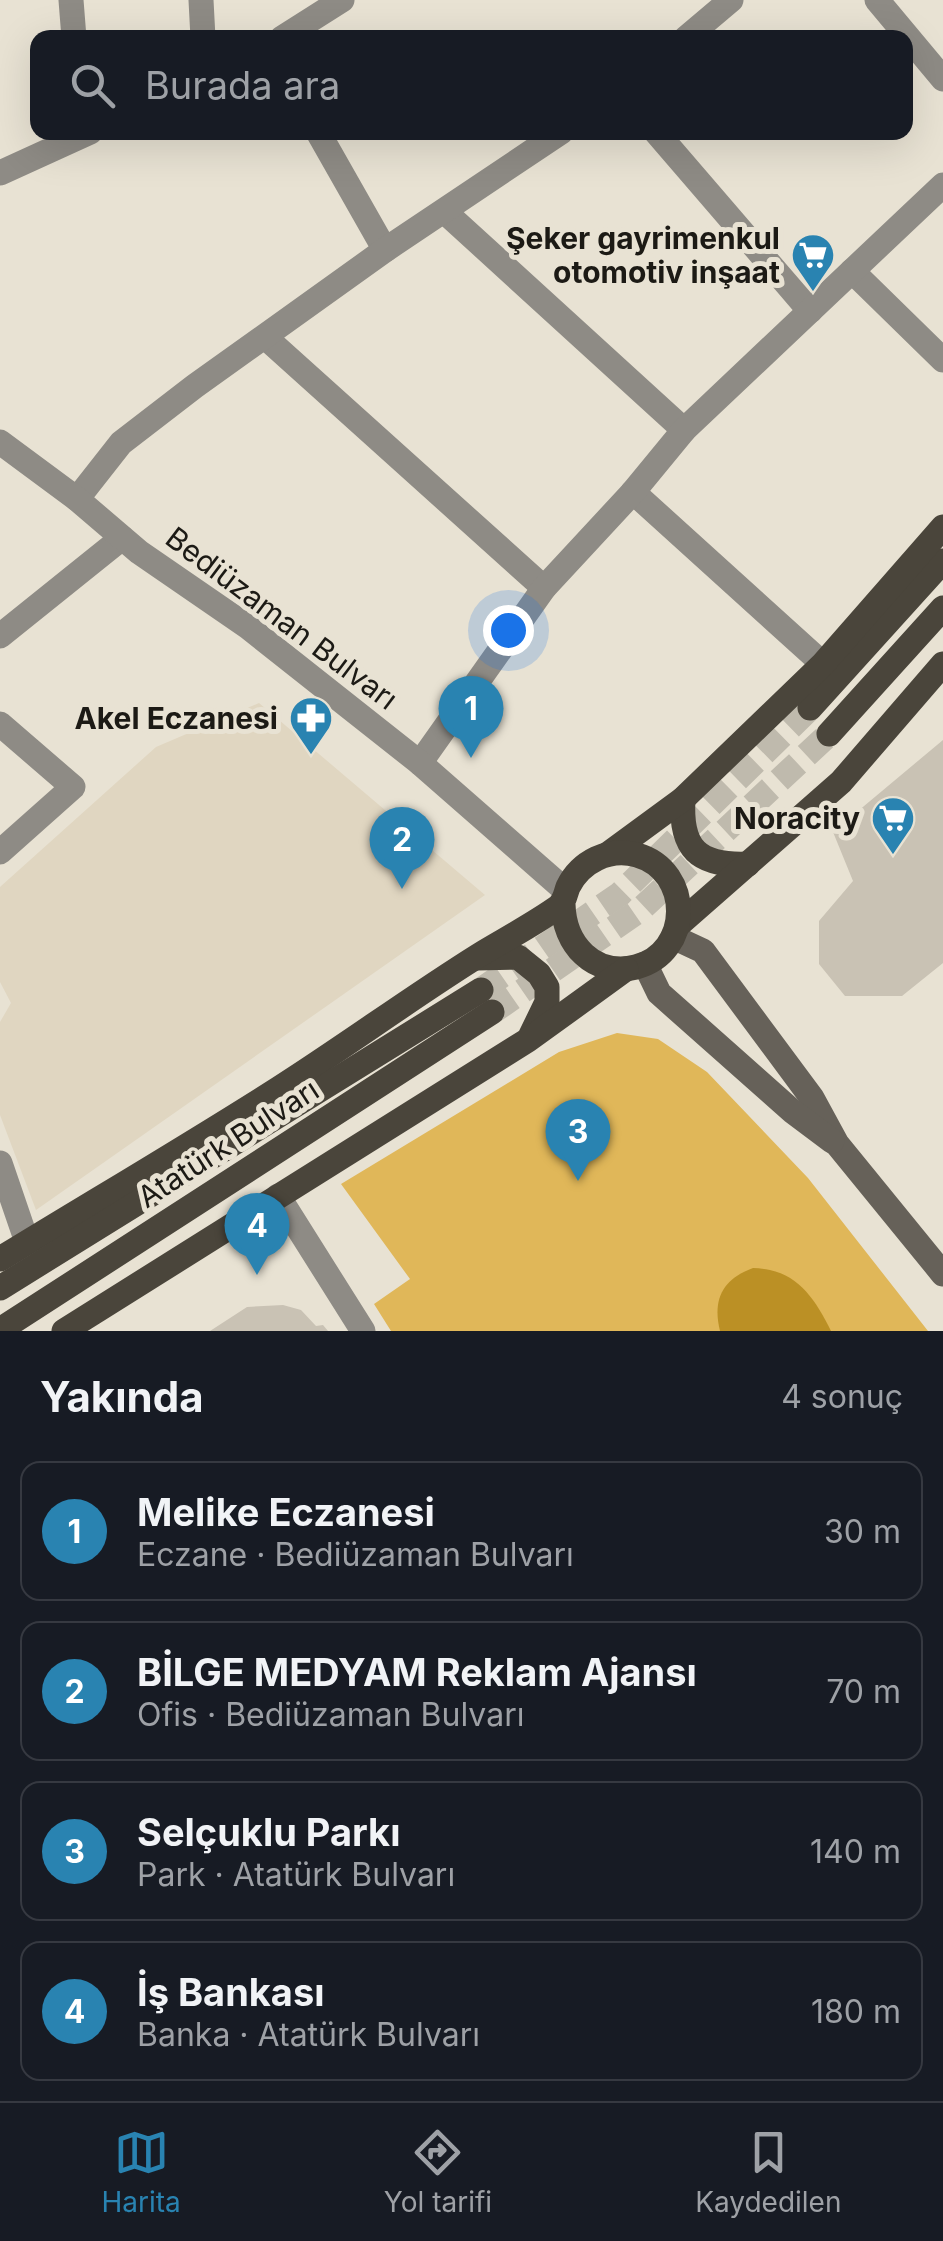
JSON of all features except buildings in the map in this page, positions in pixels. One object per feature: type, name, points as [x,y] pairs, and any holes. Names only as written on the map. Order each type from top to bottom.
[{"type":"main road","points":[[837,1144],[792,1111],[635,967],[592,962],[579,951],[563,920],[565,897],[576,874],[683,799],[823,664],[943,527]]},
{"type":"main road","points":[[810,708],[943,561]]},
{"type":"main road","points":[[829,734],[943,608]]},
{"type":"main road","points":[[64,1331],[528,1040],[635,967],[662,954],[676,931],[841,782],[943,664]]},
{"type":"main road","points":[[683,799],[682,824],[695,850],[720,866],[748,864]]},
{"type":"main road","points":[[608,854],[638,855],[663,870],[678,896],[676,931]]},
{"type":"main road","points":[[0,1259],[279,1088],[565,897]]},
{"type":"main road","points":[[676,931],[703,951],[812,1098],[837,1144],[943,1274]]},
{"type":"main road","points":[[474,958],[518,958],[540,974],[546,987],[546,1002],[528,1040]]},
{"type":"main road","name":"Atatürk Bulvarı","points":[[0,1288],[487,1001],[0,1330]]},
{"type":"street","points":[[71,0],[73,30]]},
{"type":"street","points":[[201,0],[203,30]]},
{"type":"street","points":[[290,30],[310,10],[342,0]]},
{"type":"street","points":[[695,30],[730,0]]},
{"type":"street","points":[[877,0],[902,30]]},
{"type":"street","points":[[913,43],[943,79]]},
{"type":"street","points":[[0,173],[72,140]]},
{"type":"street","points":[[323,140],[385,250]]},
{"type":"street","points":[[77,499],[121,442],[385,250],[549,140]]},
{"type":"street","points":[[663,140],[810,311]]},
{"type":"street","points":[[420,762],[544,588],[684,430],[943,185]]},
{"type":"street","points":[[445,212],[684,430]]},
{"type":"street","points":[[852,271],[943,360]]},
{"type":"street","points":[[265,337],[544,588]]},
{"type":"street","name":"Bediüzaman Bulvarı","points":[[0,442],[122,538],[248,627],[420,762],[565,897]]},
{"type":"street","points":[[633,492],[823,664]]},
{"type":"street","points":[[0,636],[122,538]]},
{"type":"street","points":[[0,724],[72,787],[0,852]]},
{"type":"street","points":[[0,1164],[27,1242]]},
{"type":"street","points":[[278,1196],[364,1331]]},
{"type":"shaded area","points":[[259,703],[485,895],[36,1210],[0,1115],[0,1022],[11,1003],[0,982],[0,887],[156,747]]},
{"type":"shaded area","points":[[617,1033],[658,1039],[707,1072],[808,1178],[928,1331],[391,1331],[374,1304],[410,1279],[341,1184],[559,1052]]},
{"type":"shaded area","points":[[753,1268],[780,1273],[801,1286],[831,1331],[720,1331],[718,1309],[722,1292],[734,1278]]},
{"type":"tunnel","points":[[481,990],[620,894],[810,708]]},
{"type":"tunnel","points":[[492,1012],[640,910],[829,734]]},
{"type":"place","name":"Şeker gayrimenkul otomotiv inşaat","points":[[813,293]]},
{"type":"place","name":"Akel Eczanesi","points":[[311,756]]},
{"type":"place","name":"Melike Eczanesi","points":[[471,758]]},
{"type":"place","name":"Noracity","points":[[893,856]]},
{"type":"place","name":"BİLGE MEDYAM Reklam Ajansı","points":[[402,889]]},
{"type":"place","name":"Selçuklu Parkı","points":[[578,1181]]},
{"type":"place","name":"İş Bankası","points":[[257,1275]]}]
